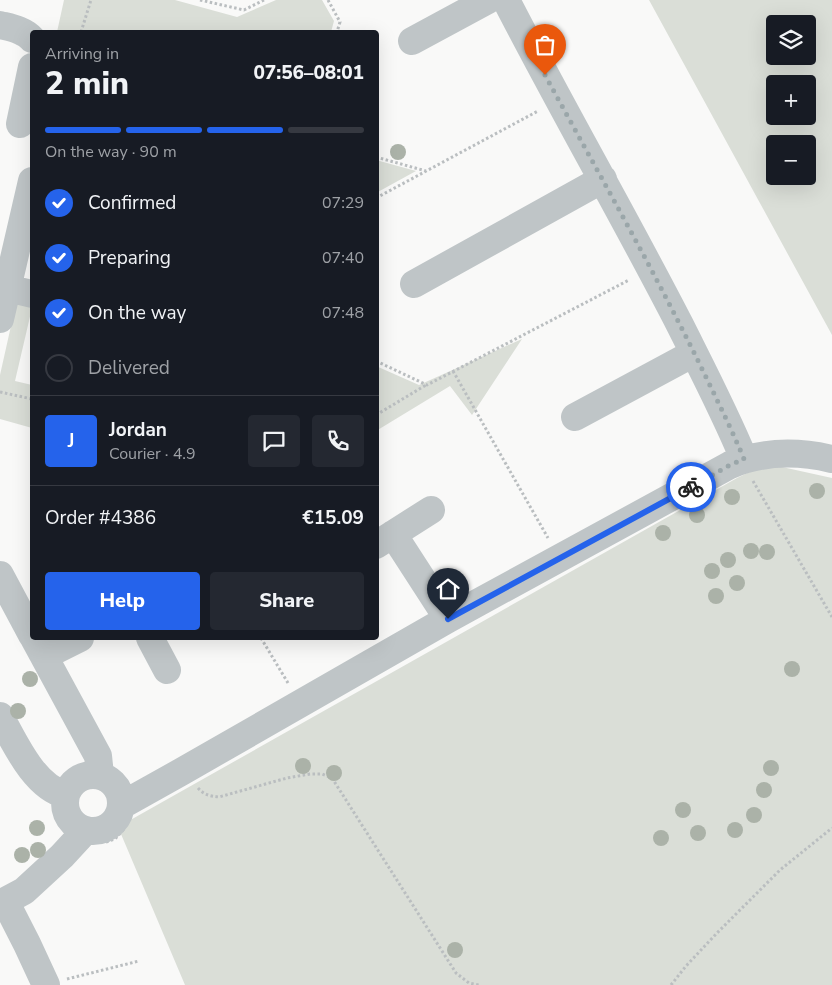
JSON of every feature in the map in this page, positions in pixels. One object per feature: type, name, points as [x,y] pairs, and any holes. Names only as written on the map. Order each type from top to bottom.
[{"type":"street","points":[[412,41],[488,0]]},
{"type":"street","points":[[506,0],[651,269],[694,353],[744,459]]},
{"type":"street","points":[[0,25],[19,30],[30,36]]},
{"type":"street","points":[[17,123],[30,74]]},
{"type":"street","points":[[414,284],[603,179]]},
{"type":"street","points":[[0,319],[20,291],[30,199]]},
{"type":"street","points":[[575,417],[694,353]]},
{"type":"street","points":[[122,805],[448,619],[730,465],[744,459],[765,454],[785,453],[832,459]]},
{"type":"street","points":[[431,510],[385,539],[448,619]]},
{"type":"street","points":[[0,575],[30,630]]},
{"type":"street","points":[[63,640],[37,643],[98,756],[100,775]]},
{"type":"street","points":[[151,640],[167,670]]},
{"type":"street","points":[[0,716],[18,750],[35,773],[54,791],[66,795]]},
{"type":"street","points":[[100,775],[109,779],[116,786],[122,805],[120,813],[116,820],[103,830],[86,830],[71,820],[65,804],[66,795],[70,787],[83,776],[100,775]]},
{"type":"street","points":[[53,983],[27,944],[3,902],[24,890],[62,856],[86,830]]},
{"type":"path","points":[[82,30],[91,0]]},
{"type":"path","points":[[200,0],[244,10],[261,1]]},
{"type":"path","points":[[328,0],[340,22],[338,30]]},
{"type":"path","points":[[379,196],[559,101]]},
{"type":"path","points":[[379,158],[427,171]]},
{"type":"path","points":[[379,413],[453,371],[651,269]]},
{"type":"path","points":[[379,362],[427,385]]},
{"type":"path","points":[[453,371],[560,558]]},
{"type":"path","points":[[0,392],[30,399]]},
{"type":"path","points":[[744,459],[752,480],[832,617]]},
{"type":"path","points":[[262,640],[300,703]]},
{"type":"path","points":[[181,772],[202,793],[219,797],[287,778],[310,774],[322,774],[332,778],[456,973],[469,983],[480,985]]},
{"type":"path","points":[[671,985],[717,933],[780,870],[832,828]]},
{"type":"path","points":[[53,983],[138,961]]},
{"type":"shaded area","points":[[64,0],[175,0],[237,17],[276,0],[322,0],[334,21],[332,30],[57,30]]},
{"type":"shaded area","points":[[649,0],[832,0],[832,335]]},
{"type":"shaded area","points":[[379,161],[416,171],[379,191]]},
{"type":"shaded area","points":[[17,299],[30,302],[30,317],[15,381],[30,385],[30,427],[0,419],[0,375]]},
{"type":"shaded area","points":[[522,339],[472,415],[450,386],[379,429],[379,367],[419,385]]},
{"type":"shaded area","points":[[773,465],[832,478],[832,985],[185,985],[118,827],[737,478],[760,467]]},
{"type":"way so far","points":[[545,75],[651,269],[694,353],[744,459],[691,487]]},
{"type":"route","points":[[448,619],[691,487]]}]
